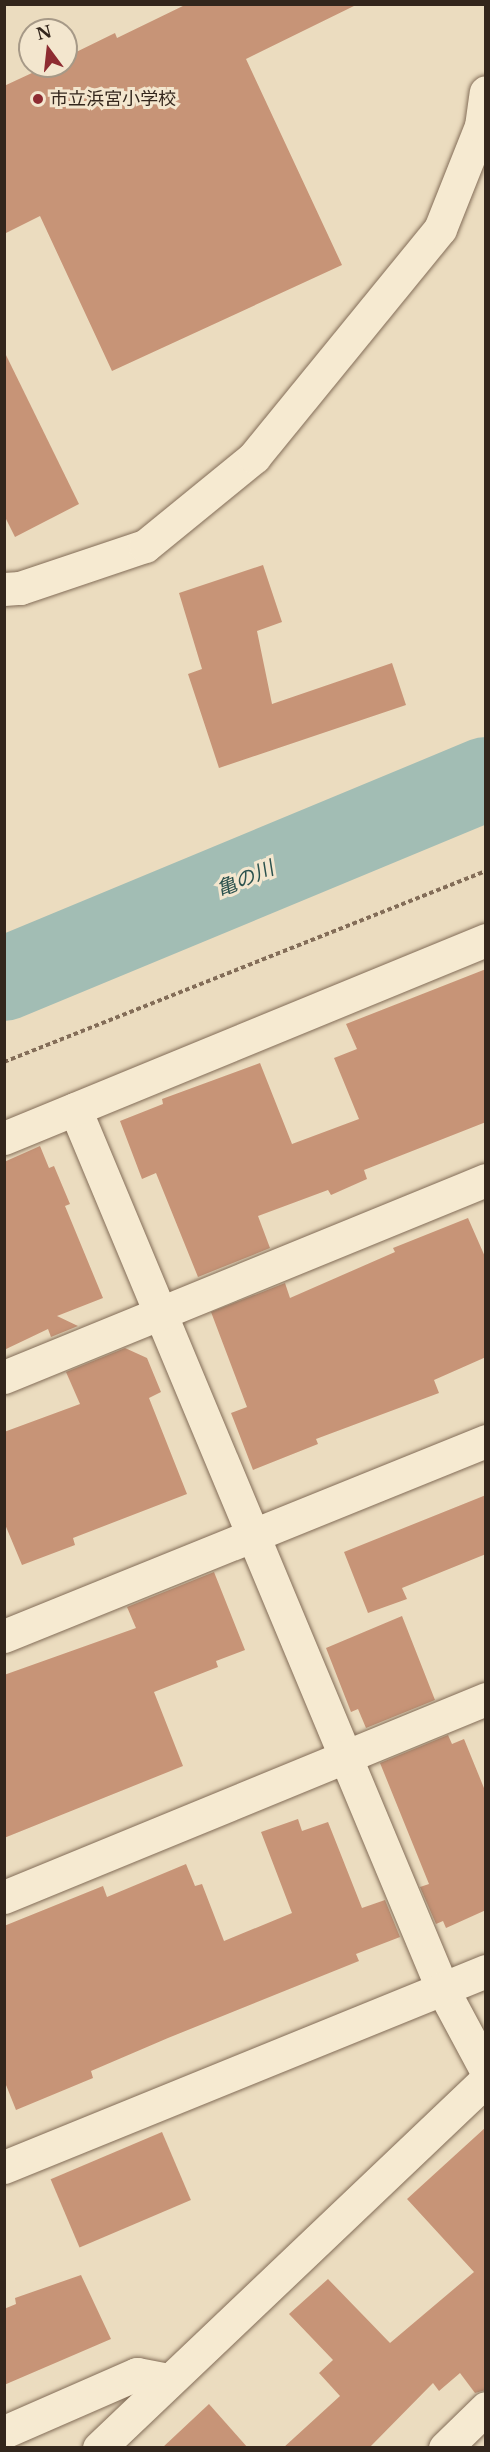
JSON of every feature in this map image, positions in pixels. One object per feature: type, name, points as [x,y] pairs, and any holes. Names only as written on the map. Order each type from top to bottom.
[{"type":"street","points":[[4,589],[20,588],[145,546],[254,457],[440,229],[481,126],[486,92]]},
{"type":"street","points":[[4,1138],[486,940]]},
{"type":"street","points":[[75,1109],[442,1988],[486,2070]]},
{"type":"street","points":[[4,1377],[486,1180]]},
{"type":"street","points":[[4,1636],[486,1441]]},
{"type":"street","points":[[4,1897],[486,1699]]},
{"type":"street","points":[[4,2167],[486,1971]]},
{"type":"street","points":[[99,2448],[486,2080]]},
{"type":"street","points":[[4,2432],[137,2374],[170,2380]]},
{"type":"street","points":[[445,2448],[486,2408]]},
{"type":"path","points":[[4,1062],[486,871]]},
{"type":"building","points":[[187,4],[358,4],[246,59],[342,265],[112,371],[40,216],[4,234],[4,86],[21,78],[78,78],[78,51],[115,33],[117,38]]},
{"type":"building","points":[[4,351],[79,504],[15,537],[4,515]]},
{"type":"building","points":[[263,565],[282,622],[257,631],[272,704],[392,663],[406,705],[219,768],[188,674],[202,669],[179,593]]},
{"type":"building","points":[[486,969],[486,1122],[364,1170],[367,1179],[331,1195],[328,1190],[258,1216],[270,1248],[198,1277],[156,1173],[142,1179],[120,1121],[163,1104],[162,1099],[260,1063],[292,1144],[359,1119],[334,1058],[357,1049],[346,1024]]},
{"type":"building","points":[[40,1146],[49,1168],[54,1166],[70,1204],[65,1206],[103,1298],[57,1316],[78,1326],[51,1337],[48,1329],[4,1350],[4,1162]]},
{"type":"building","points":[[468,1218],[486,1259],[486,1357],[434,1380],[439,1393],[316,1439],[318,1444],[253,1470],[231,1413],[247,1407],[211,1312],[285,1283],[290,1298],[395,1252],[393,1248]]},
{"type":"building","points":[[125,1348],[147,1358],[161,1392],[149,1398],[187,1494],[73,1538],[75,1545],[22,1565],[4,1522],[4,1432],[80,1404],[66,1372]]},
{"type":"building","points":[[486,1495],[486,1554],[402,1588],[407,1599],[368,1613],[344,1552]]},
{"type":"building","points":[[214,1572],[245,1650],[216,1661],[218,1667],[154,1692],[183,1766],[4,1838],[4,1675],[136,1628],[127,1607]]},
{"type":"building","points":[[402,1616],[435,1700],[366,1728],[358,1709],[351,1712],[326,1648]]},
{"type":"building","points":[[448,1735],[452,1744],[464,1739],[486,1793],[486,1910],[446,1928],[443,1921],[436,1924],[420,1887],[429,1884],[380,1763]]},
{"type":"building","points":[[298,1819],[302,1831],[328,1822],[362,1908],[385,1900],[400,1937],[356,1954],[359,1961],[91,2071],[93,2078],[16,2110],[4,2080],[4,1926],[103,1886],[107,1897],[186,1864],[195,1886],[202,1884],[224,1941],[292,1913],[261,1832]]},
{"type":"building","points":[[486,2127],[486,2390],[475,2393],[460,2373],[439,2391],[433,2383],[369,2448],[283,2448],[340,2396],[319,2373],[333,2360],[289,2314],[328,2279],[390,2343],[474,2272],[407,2199]]},
{"type":"building","points":[[162,2132],[191,2200],[80,2247],[51,2179]]},
{"type":"building","points":[[81,2275],[111,2339],[4,2385],[4,2309],[16,2304],[15,2298]]},
{"type":"building","points":[[209,2404],[248,2448],[162,2448]]},
{"type":"waterway","name":"亀の川","points":[[4,979],[486,779]]},
{"type":"place","name":"市立浜宮小学校","points":[[38,99]]}]
